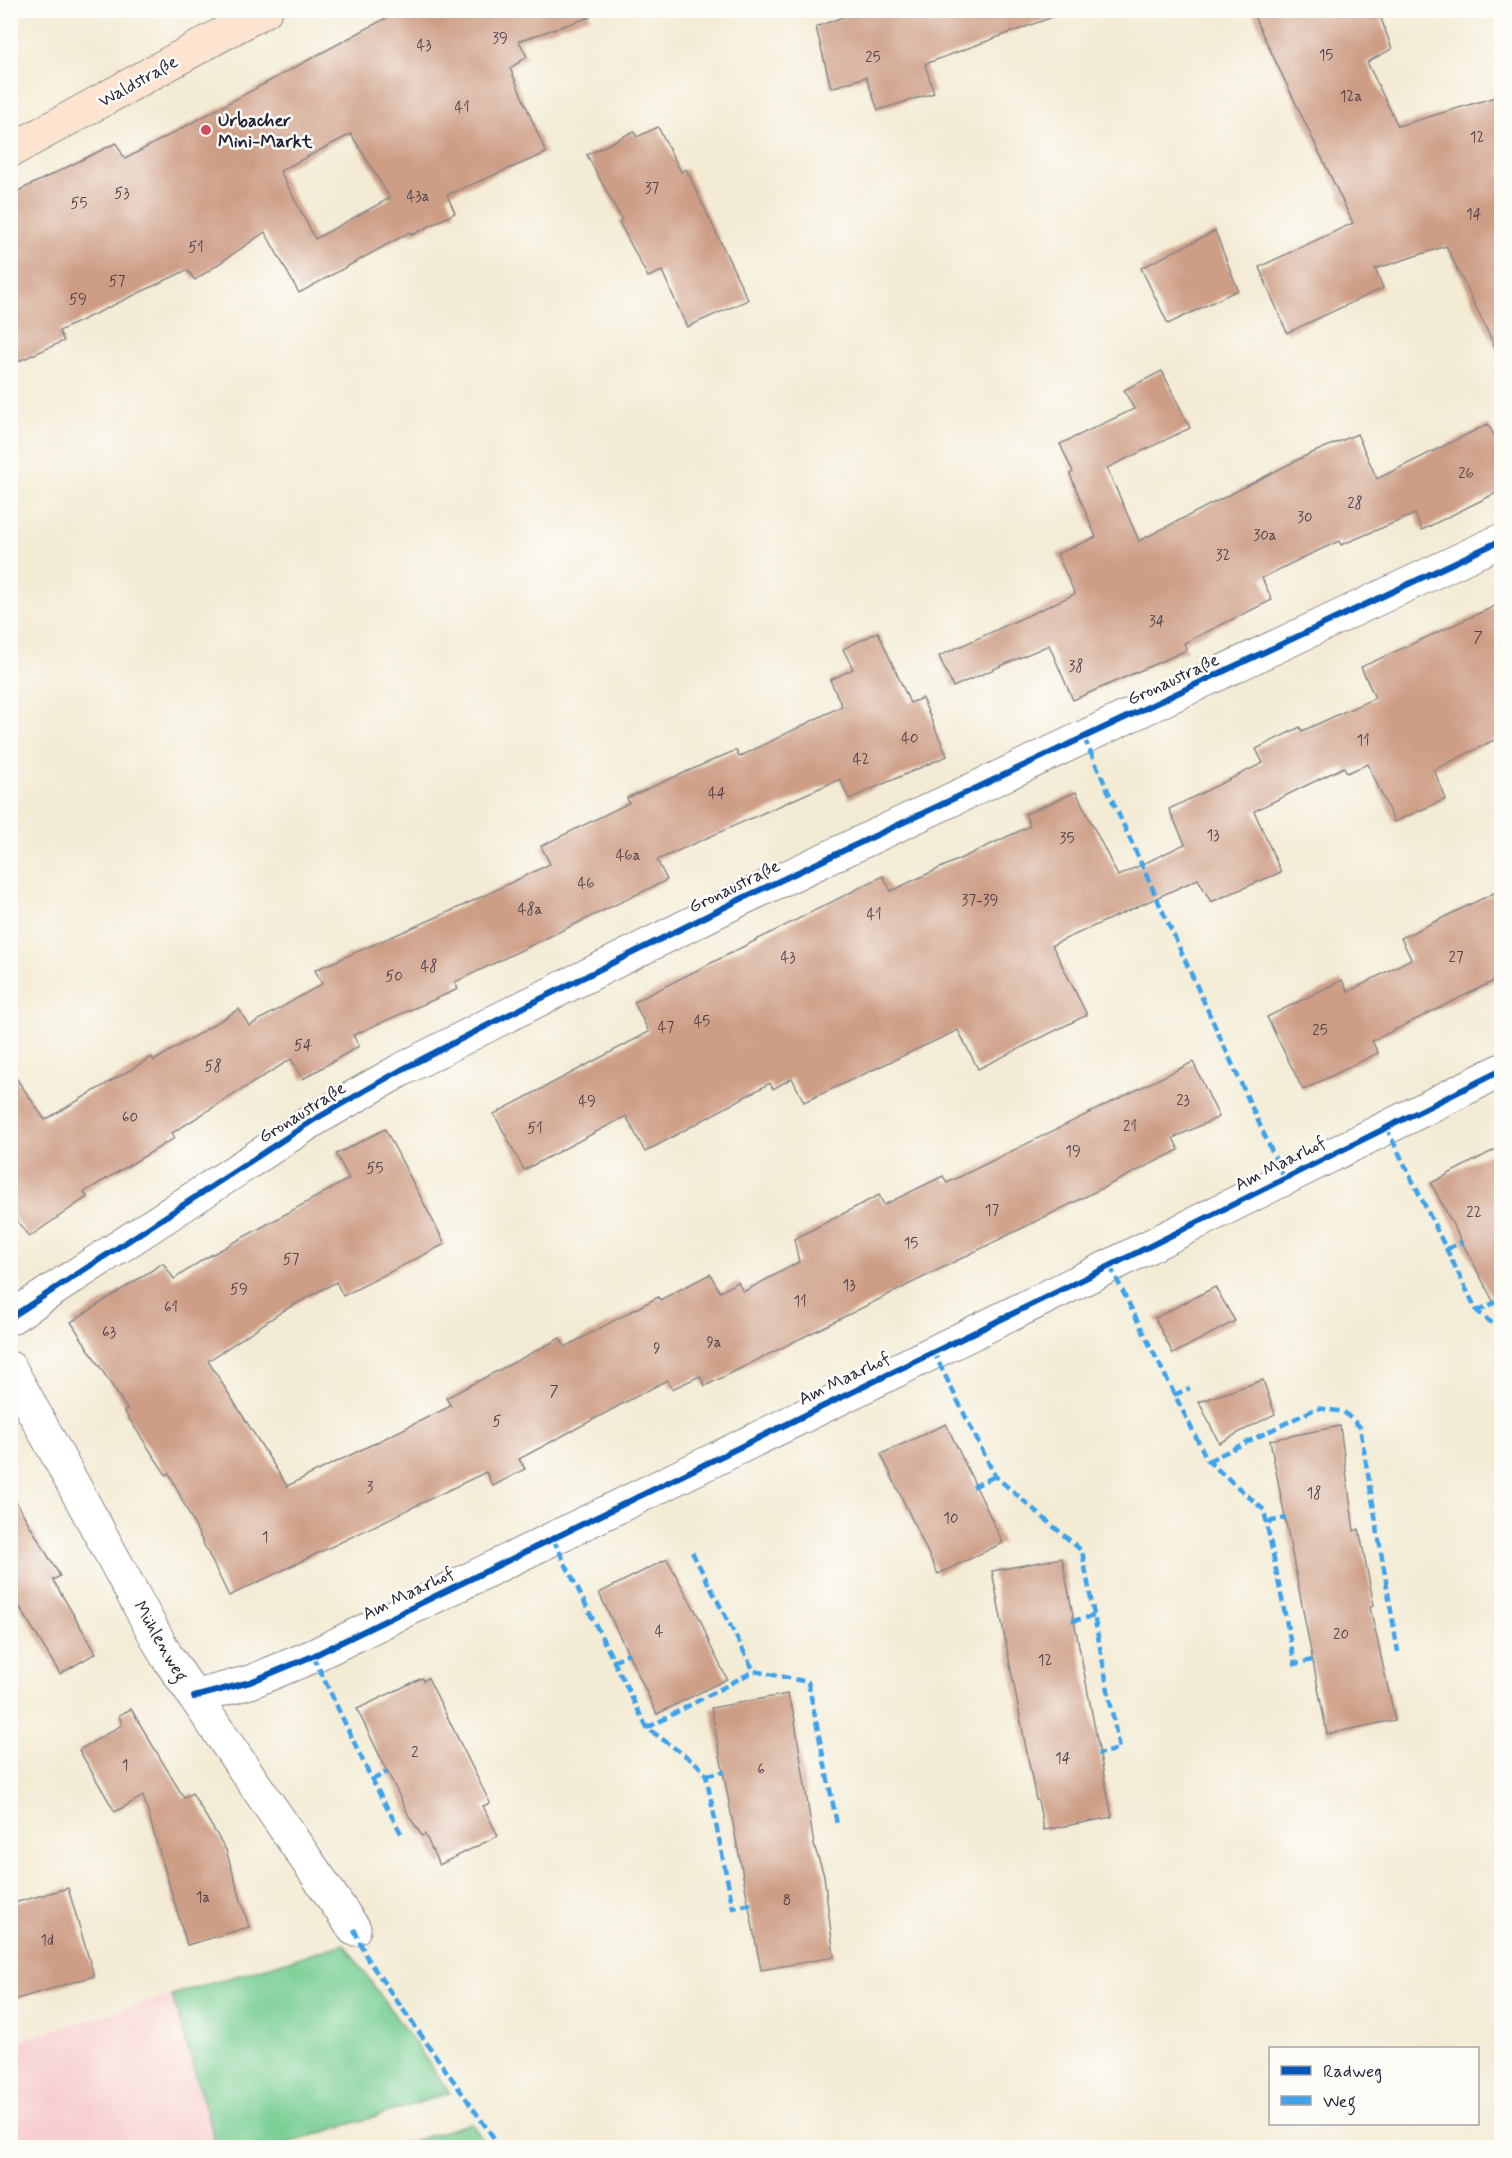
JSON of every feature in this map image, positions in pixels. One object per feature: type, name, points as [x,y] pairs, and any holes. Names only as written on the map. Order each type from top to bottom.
[{"type":"main road","name":"Waldstraße","points":[[10,151],[266,10]]},
{"type":"street","name":"Gronaustraße","points":[[10,1318],[312,1121],[401,1070],[743,898],[1502,540]]},
{"type":"street","name":"Am Maarhof","points":[[194,1697],[250,1682],[313,1656],[1110,1266],[1502,1071]]},
{"type":"street","name":"Mühlenweg","points":[[10,1368],[166,1655],[354,1929]]},
{"type":"shaded area","points":[[172,1995],[217,2147],[11,2147],[11,2043]]},
{"type":"green space","points":[[344,1944],[450,2093],[276,2147],[217,2147],[172,1995]]},
{"type":"green space","points":[[471,2123],[488,2147],[392,2147]]},
{"type":"building","points":[[401,10],[589,10],[590,17],[519,41],[527,57],[510,68],[546,153],[447,195],[455,213],[412,235],[410,232],[299,293],[265,232],[195,280],[187,270],[59,331],[64,341],[10,365],[10,195],[116,143],[125,159]],"holes":[[[351,134],[390,198],[315,239],[280,171]]]},
{"type":"building","points":[[841,10],[1057,10],[1058,15],[925,64],[934,93],[878,110],[866,77],[831,88],[816,27],[843,17]]},
{"type":"building","points":[[1251,10],[1378,10],[1392,49],[1367,62],[1398,126],[1502,95],[1502,361],[1446,246],[1375,269],[1383,288],[1287,333],[1259,267],[1353,223]]},
{"type":"building","points":[[658,127],[681,172],[686,169],[748,300],[687,327],[662,271],[648,277],[619,222],[622,220],[587,155],[634,131],[637,137]]},
{"type":"building","points":[[1215,231],[1238,290],[1168,324],[1141,268]]},
{"type":"building","points":[[1162,371],[1190,428],[1107,468],[1139,541],[1305,456],[1357,434],[1377,479],[1488,424],[1502,450],[1502,490],[1422,530],[1415,514],[1341,545],[1339,541],[1300,559],[1262,578],[1272,600],[1184,643],[1187,650],[1073,700],[1049,645],[953,687],[939,656],[1075,594],[1057,554],[1096,537],[1070,474],[1073,472],[1060,444],[1134,409],[1124,390]]},
{"type":"building","points":[[1502,603],[1502,736],[1434,770],[1446,799],[1394,822],[1368,764],[1347,773],[1344,767],[1254,811],[1281,872],[1211,902],[1198,879],[1052,945],[1087,1015],[978,1069],[958,1030],[804,1102],[792,1078],[773,1089],[770,1083],[645,1152],[626,1116],[524,1170],[494,1114],[649,1032],[634,1002],[883,876],[891,891],[1030,826],[1025,814],[1076,792],[1118,876],[1185,844],[1169,809],[1263,763],[1256,749],[1300,727],[1302,731],[1375,698],[1361,667]]},
{"type":"building","points":[[878,632],[910,703],[922,698],[947,756],[849,799],[840,779],[657,860],[667,880],[455,982],[458,989],[353,1035],[359,1046],[303,1079],[291,1059],[172,1133],[175,1138],[84,1192],[87,1197],[29,1237],[10,1211],[10,1069],[45,1120],[152,1057],[154,1061],[239,1009],[249,1026],[322,984],[315,970],[460,907],[550,864],[541,846],[629,803],[627,798],[736,750],[739,757],[842,706],[830,680],[853,669],[843,649]]},
{"type":"building","points":[[1502,889],[1502,977],[1372,1041],[1378,1053],[1303,1090],[1267,1017],[1342,980],[1348,992],[1411,959],[1401,938]]},
{"type":"building","points":[[1193,1062],[1219,1117],[1173,1138],[1179,1150],[705,1386],[700,1376],[672,1389],[667,1380],[519,1459],[525,1469],[493,1486],[486,1472],[229,1596],[169,1473],[166,1475],[124,1411],[127,1409],[71,1322],[163,1263],[174,1279],[204,1259],[349,1179],[336,1154],[385,1129],[445,1244],[343,1296],[336,1282],[283,1311],[208,1361],[287,1486],[451,1406],[446,1398],[560,1338],[565,1347],[658,1297],[660,1300],[710,1274],[720,1292],[738,1282],[743,1292],[799,1262],[794,1239],[879,1195],[884,1205],[943,1176],[947,1183]]},
{"type":"building","points":[[1502,1146],[1502,1318],[1431,1183]]},
{"type":"building","points":[[1215,1287],[1235,1321],[1173,1354],[1155,1318]]},
{"type":"building","points":[[1263,1380],[1275,1414],[1219,1443],[1199,1402]]},
{"type":"building","points":[[946,1424],[1003,1543],[938,1574],[881,1454]]},
{"type":"building","points":[[1340,1426],[1354,1531],[1359,1529],[1374,1605],[1370,1607],[1395,1720],[1327,1734],[1270,1440]]},
{"type":"building","points":[[10,1492],[60,1576],[53,1580],[96,1653],[60,1674],[10,1591]]},
{"type":"building","points":[[1062,1558],[1112,1817],[1044,1830],[1038,1800],[1036,1800],[992,1571]]},
{"type":"building","points":[[667,1559],[701,1621],[727,1679],[657,1714],[599,1593]]},
{"type":"building","points":[[422,1678],[424,1681],[428,1678],[490,1803],[483,1806],[498,1836],[439,1865],[425,1834],[422,1836],[410,1818],[357,1709]]},
{"type":"building","points":[[787,1694],[794,1715],[814,1845],[824,1875],[834,1957],[761,1970],[711,1708]]},
{"type":"building","points":[[131,1709],[184,1798],[192,1793],[226,1850],[249,1927],[187,1945],[143,1796],[115,1812],[79,1750],[122,1725],[119,1715]]},
{"type":"building","points":[[68,1888],[94,1976],[10,2001],[10,1904]]},
{"type":"marked path","points":[[10,145],[13,150]]},
{"type":"marked path","points":[[1084,738],[1284,1178]]},
{"type":"marked path","points":[[1386,1127],[1477,1311],[1502,1331]]},
{"type":"marked path","points":[[1447,1249],[1462,1242]]},
{"type":"marked path","points":[[1110,1266],[1208,1461],[1264,1510],[1295,1664],[1312,1660]]},
{"type":"marked path","points":[[1477,1311],[1502,1299]]},
{"type":"marked path","points":[[933,1351],[995,1476],[1082,1551],[1119,1749],[1098,1754]]},
{"type":"marked path","points":[[1174,1395],[1190,1388]]},
{"type":"marked path","points":[[1208,1461],[1317,1408],[1344,1412],[1360,1427],[1398,1652]]},
{"type":"marked path","points":[[973,1487],[995,1476]]},
{"type":"marked path","points":[[1268,1522],[1286,1518]]},
{"type":"marked path","points":[[553,1539],[647,1728],[698,1765],[706,1775],[733,1908],[752,1904]]},
{"type":"marked path","points":[[692,1552],[754,1671],[808,1682],[837,1824]]},
{"type":"marked path","points":[[1072,1621],[1094,1616]]},
{"type":"marked path","points":[[613,1661],[629,1653]]},
{"type":"marked path","points":[[313,1656],[372,1780],[402,1835]]},
{"type":"marked path","points":[[647,1728],[754,1671]]},
{"type":"marked path","points":[[372,1780],[387,1772]]},
{"type":"marked path","points":[[706,1775],[725,1772]]},
{"type":"marked path","points":[[354,1929],[368,1960],[501,2148]]},
{"type":"cycle path","points":[[10,1318],[312,1121],[401,1070],[743,898],[1502,540]]},
{"type":"cycle path","points":[[194,1697],[250,1682],[313,1656],[1110,1266],[1502,1070]]},
{"type":"place","name":"Urbacher Mini-Markt","points":[[206,130]]}]
